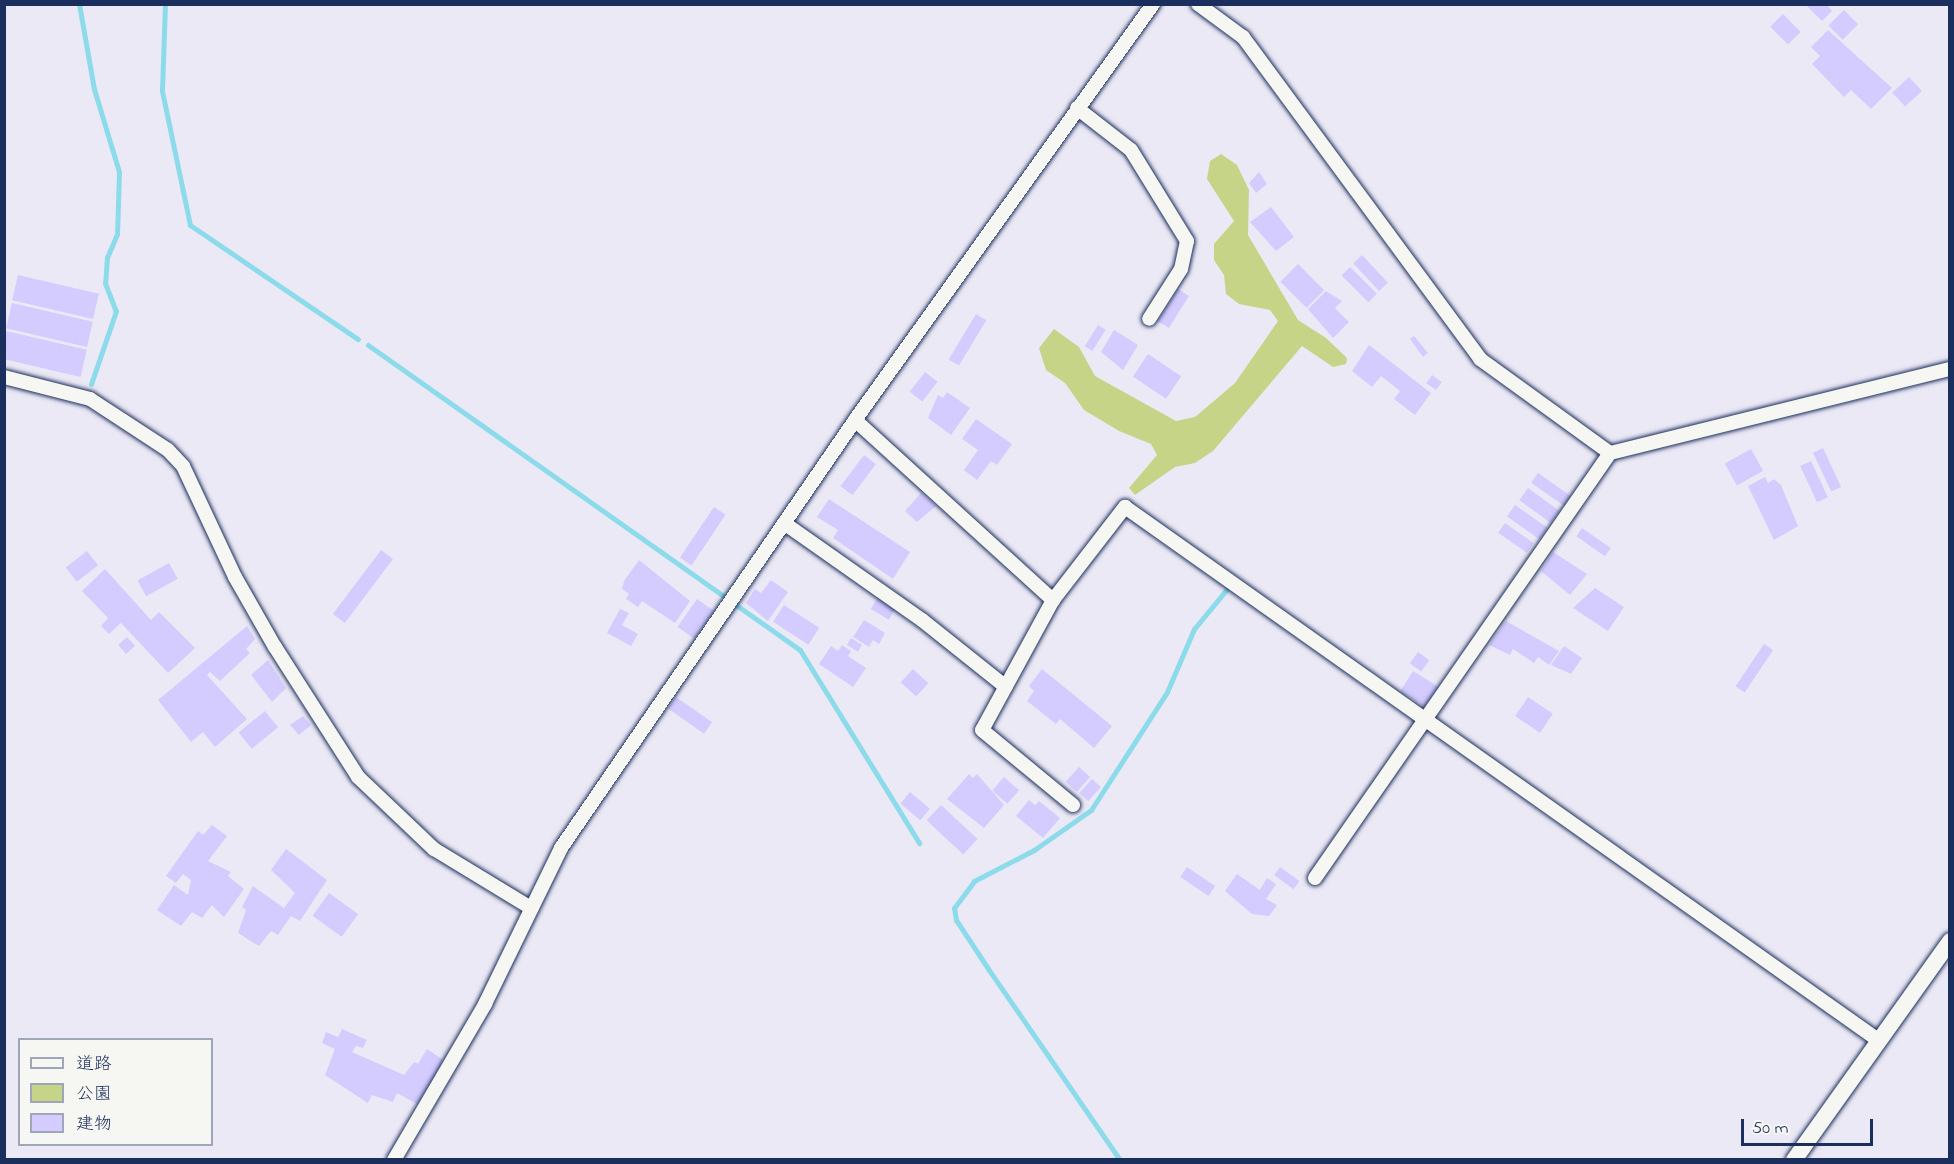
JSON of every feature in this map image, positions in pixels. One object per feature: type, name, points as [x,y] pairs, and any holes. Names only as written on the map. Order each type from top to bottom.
[{"type":"street","points":[[394,1160],[485,1004],[561,848],[855,420],[1153,4]]},
{"type":"street","points":[[1198,4],[1243,37],[1480,359],[1610,453]]},
{"type":"street","points":[[1077,108],[1131,150],[1187,241],[1181,269],[1149,319]]},
{"type":"street","points":[[1315,878],[1425,723],[1610,453],[1950,369]]},
{"type":"street","points":[[4,377],[90,399],[168,450],[183,466],[235,577],[275,647],[358,777],[434,849],[475,879],[531,908]]},
{"type":"street","points":[[855,420],[1053,600]]},
{"type":"street","points":[[1073,805],[982,730],[1053,600],[1125,507],[1425,723],[1878,1040]]},
{"type":"street","points":[[784,523],[922,620],[1006,687]]},
{"type":"street","points":[[1794,1160],[1950,941]]},
{"type":"green space","points":[[1221,154],[1237,165],[1249,190],[1248,235],[1298,320],[1326,338],[1347,358],[1346,364],[1333,367],[1302,346],[1213,451],[1195,463],[1175,467],[1135,495],[1129,488],[1157,455],[1151,444],[1119,431],[1084,410],[1065,383],[1046,370],[1039,348],[1054,329],[1079,347],[1095,376],[1176,421],[1195,417],[1235,383],[1278,321],[1270,310],[1239,304],[1226,294],[1224,275],[1214,260],[1214,244],[1234,221],[1207,179],[1210,161]]},
{"type":"building","points":[[1805,4],[1826,4],[1832,11],[1822,21]]},
{"type":"building","points":[[1844,10],[1858,24],[1843,40],[1828,26]]},
{"type":"building","points":[[1783,14],[1801,32],[1788,44],[1770,27]]},
{"type":"building","points":[[1828,30],[1892,88],[1871,109],[1851,90],[1844,97],[1812,64],[1820,56],[1811,47]]},
{"type":"building","points":[[1909,77],[1922,91],[1905,107],[1892,93]]},
{"type":"building","points":[[1259,172],[1267,184],[1256,193],[1249,183]]},
{"type":"building","points":[[1271,207],[1294,237],[1276,251],[1250,222]]},
{"type":"building","points":[[1362,255],[1388,283],[1379,291],[1353,263]]},
{"type":"building","points":[[1298,264],[1324,290],[1306,308],[1280,282]]},
{"type":"building","points":[[1350,267],[1377,294],[1368,302],[1342,275]]},
{"type":"building","points":[[18,275],[99,294],[93,319],[12,300]]},
{"type":"building","points":[[1178,289],[1189,296],[1169,328],[1158,321]]},
{"type":"building","points":[[1326,291],[1342,301],[1335,308],[1349,322],[1333,338],[1308,309]]},
{"type":"building","points":[[12,303],[93,322],[87,347],[6,328]]},
{"type":"building","points":[[976,314],[986,320],[959,366],[949,359]]},
{"type":"building","points":[[1098,325],[1106,330],[1092,351],[1085,346]]},
{"type":"building","points":[[1114,330],[1138,345],[1123,370],[1101,352]]},
{"type":"building","points":[[6,331],[87,350],[81,377],[4,359]]},
{"type":"building","points":[[1414,336],[1428,353],[1423,357],[1410,339]]},
{"type":"building","points":[[1369,345],[1431,393],[1415,415],[1394,399],[1400,391],[1381,376],[1372,387],[1352,371]]},
{"type":"building","points":[[1148,354],[1181,376],[1166,399],[1133,376]]},
{"type":"building","points":[[925,372],[938,382],[922,402],[910,392]]},
{"type":"building","points":[[1432,375],[1442,382],[1436,390],[1426,383]]},
{"type":"building","points":[[947,392],[970,408],[951,435],[928,418],[938,395],[943,398]]},
{"type":"building","points":[[976,419],[1012,444],[997,465],[991,461],[977,480],[964,470],[978,450],[962,439]]},
{"type":"building","points":[[1823,448],[1841,487],[1831,492],[1813,453]]},
{"type":"building","points":[[1751,449],[1763,471],[1737,485],[1725,464]]},
{"type":"building","points":[[864,455],[876,464],[853,495],[841,486]]},
{"type":"building","points":[[1811,461],[1828,497],[1817,502],[1800,466]]},
{"type":"building","points":[[1538,473],[1571,496],[1564,506],[1531,483]]},
{"type":"building","points":[[1765,477],[1768,483],[1774,479],[1781,485],[1798,526],[1774,540],[1748,486]]},
{"type":"building","points":[[1528,488],[1560,511],[1551,523],[1519,500]]},
{"type":"building","points":[[921,493],[936,506],[917,522],[905,511]]},
{"type":"building","points":[[829,499],[910,552],[893,579],[833,538],[838,530],[817,517]]},
{"type":"building","points":[[1515,505],[1548,528],[1540,539],[1507,516]]},
{"type":"building","points":[[714,507],[726,515],[691,565],[680,558]]},
{"type":"building","points":[[1505,523],[1534,543],[1527,553],[1498,533]]},
{"type":"building","points":[[1582,528],[1611,548],[1605,556],[1576,536]]},
{"type":"building","points":[[381,550],[393,559],[345,623],[333,614]]},
{"type":"building","points":[[87,551],[98,565],[77,582],[66,568]]},
{"type":"building","points":[[1553,552],[1587,574],[1570,595],[1541,571]]},
{"type":"building","points":[[639,560],[690,601],[675,623],[642,601],[638,607],[626,599],[629,594],[622,589],[624,581]]},
{"type":"building","points":[[169,563],[178,579],[146,596],[138,580]]},
{"type":"building","points":[[105,569],[151,620],[159,612],[195,648],[168,673],[121,623],[109,634],[101,626],[108,618],[82,591]]},
{"type":"building","points":[[771,580],[788,592],[768,621],[746,603],[755,589],[761,593]]},
{"type":"building","points":[[1595,588],[1624,607],[1608,631],[1573,608]]},
{"type":"building","points":[[878,597],[896,608],[889,620],[871,609]]},
{"type":"building","points":[[697,599],[714,611],[695,639],[677,627]]},
{"type":"building","points":[[784,605],[819,628],[808,645],[773,622]]},
{"type":"building","points":[[620,609],[629,613],[622,625],[638,634],[631,646],[607,633]]},
{"type":"building","points":[[864,620],[885,633],[879,644],[873,640],[869,647],[853,637]]},
{"type":"building","points":[[1506,621],[1559,651],[1549,665],[1538,657],[1534,663],[1513,649],[1510,655],[1489,645]]},
{"type":"building","points":[[247,626],[255,639],[246,649],[250,653],[220,681],[210,672],[207,675],[247,719],[215,747],[203,732],[191,742],[158,700]]},
{"type":"building","points":[[127,637],[135,646],[126,654],[118,645]]},
{"type":"building","points":[[851,638],[862,645],[858,652],[847,645]]},
{"type":"building","points":[[1764,644],[1773,650],[1745,692],[1735,686]]},
{"type":"building","points":[[842,645],[851,651],[848,656],[866,668],[853,687],[819,664],[831,646],[838,651]]},
{"type":"building","points":[[1564,646],[1582,658],[1571,674],[1551,665]]},
{"type":"building","points":[[1418,652],[1429,660],[1421,672],[1410,663]]},
{"type":"building","points":[[268,660],[286,688],[272,702],[251,675]]},
{"type":"building","points":[[913,669],[928,683],[916,696],[901,682]]},
{"type":"building","points":[[1042,669],[1112,726],[1094,748],[1060,719],[1056,724],[1027,701],[1034,691],[1029,686]]},
{"type":"building","points":[[1413,671],[1442,689],[1429,709],[1400,691]]},
{"type":"building","points":[[676,697],[712,722],[704,734],[668,708]]},
{"type":"building","points":[[1528,697],[1553,714],[1540,733],[1515,716]]},
{"type":"building","points":[[265,711],[278,727],[252,749],[239,732]]},
{"type":"building","points":[[303,716],[311,725],[299,735],[290,725]]},
{"type":"building","points":[[1079,767],[1090,777],[1077,792],[1066,782]]},
{"type":"building","points":[[969,774],[973,778],[977,774],[1004,805],[984,828],[947,799]]},
{"type":"building","points":[[1004,777],[1019,790],[1007,804],[992,791]]},
{"type":"building","points":[[1092,779],[1101,787],[1088,801],[1079,793]]},
{"type":"building","points":[[910,792],[930,809],[920,820],[900,803]]},
{"type":"building","points":[[1029,800],[1035,805],[1039,801],[1060,818],[1043,838],[1016,816]]},
{"type":"building","points":[[941,805],[978,839],[963,854],[927,820]]},
{"type":"building","points":[[212,825],[227,836],[208,861],[231,872],[228,876],[244,889],[224,917],[212,905],[202,918],[192,912],[181,926],[157,910],[174,885],[188,895],[191,880],[183,874],[176,883],[166,876],[198,831],[203,835]]},
{"type":"building","points":[[286,849],[327,880],[300,921],[291,916],[278,935],[271,931],[259,946],[238,933],[246,910],[242,907],[253,886],[284,908],[295,893],[271,870]]},
{"type":"building","points":[[1187,867],[1215,886],[1208,896],[1180,877]]},
{"type":"building","points":[[1280,867],[1299,881],[1294,889],[1274,875]]},
{"type":"building","points":[[1237,874],[1260,890],[1267,878],[1276,884],[1266,899],[1277,905],[1269,916],[1252,914],[1225,891]]},
{"type":"building","points":[[329,893],[358,914],[342,937],[313,916]]},
{"type":"building","points":[[342,1029],[367,1040],[363,1048],[356,1046],[352,1052],[404,1075],[414,1062],[418,1064],[427,1049],[446,1062],[417,1104],[397,1093],[393,1102],[372,1095],[368,1103],[325,1075],[335,1049],[322,1043],[326,1032],[338,1037]]},
{"type":"waterway","points":[[79,4],[94,89],[119,172],[117,234],[107,257],[105,283],[116,311],[91,384]]},
{"type":"waterway","points":[[165,4],[162,91],[190,225],[358,339]]},
{"type":"waterway","points":[[368,345],[800,650],[919,843]]},
{"type":"waterway","points":[[1120,1160],[956,920],[954,908],[974,881],[1034,850],[1091,810],[1167,692],[1194,629],[1227,589]]}]
